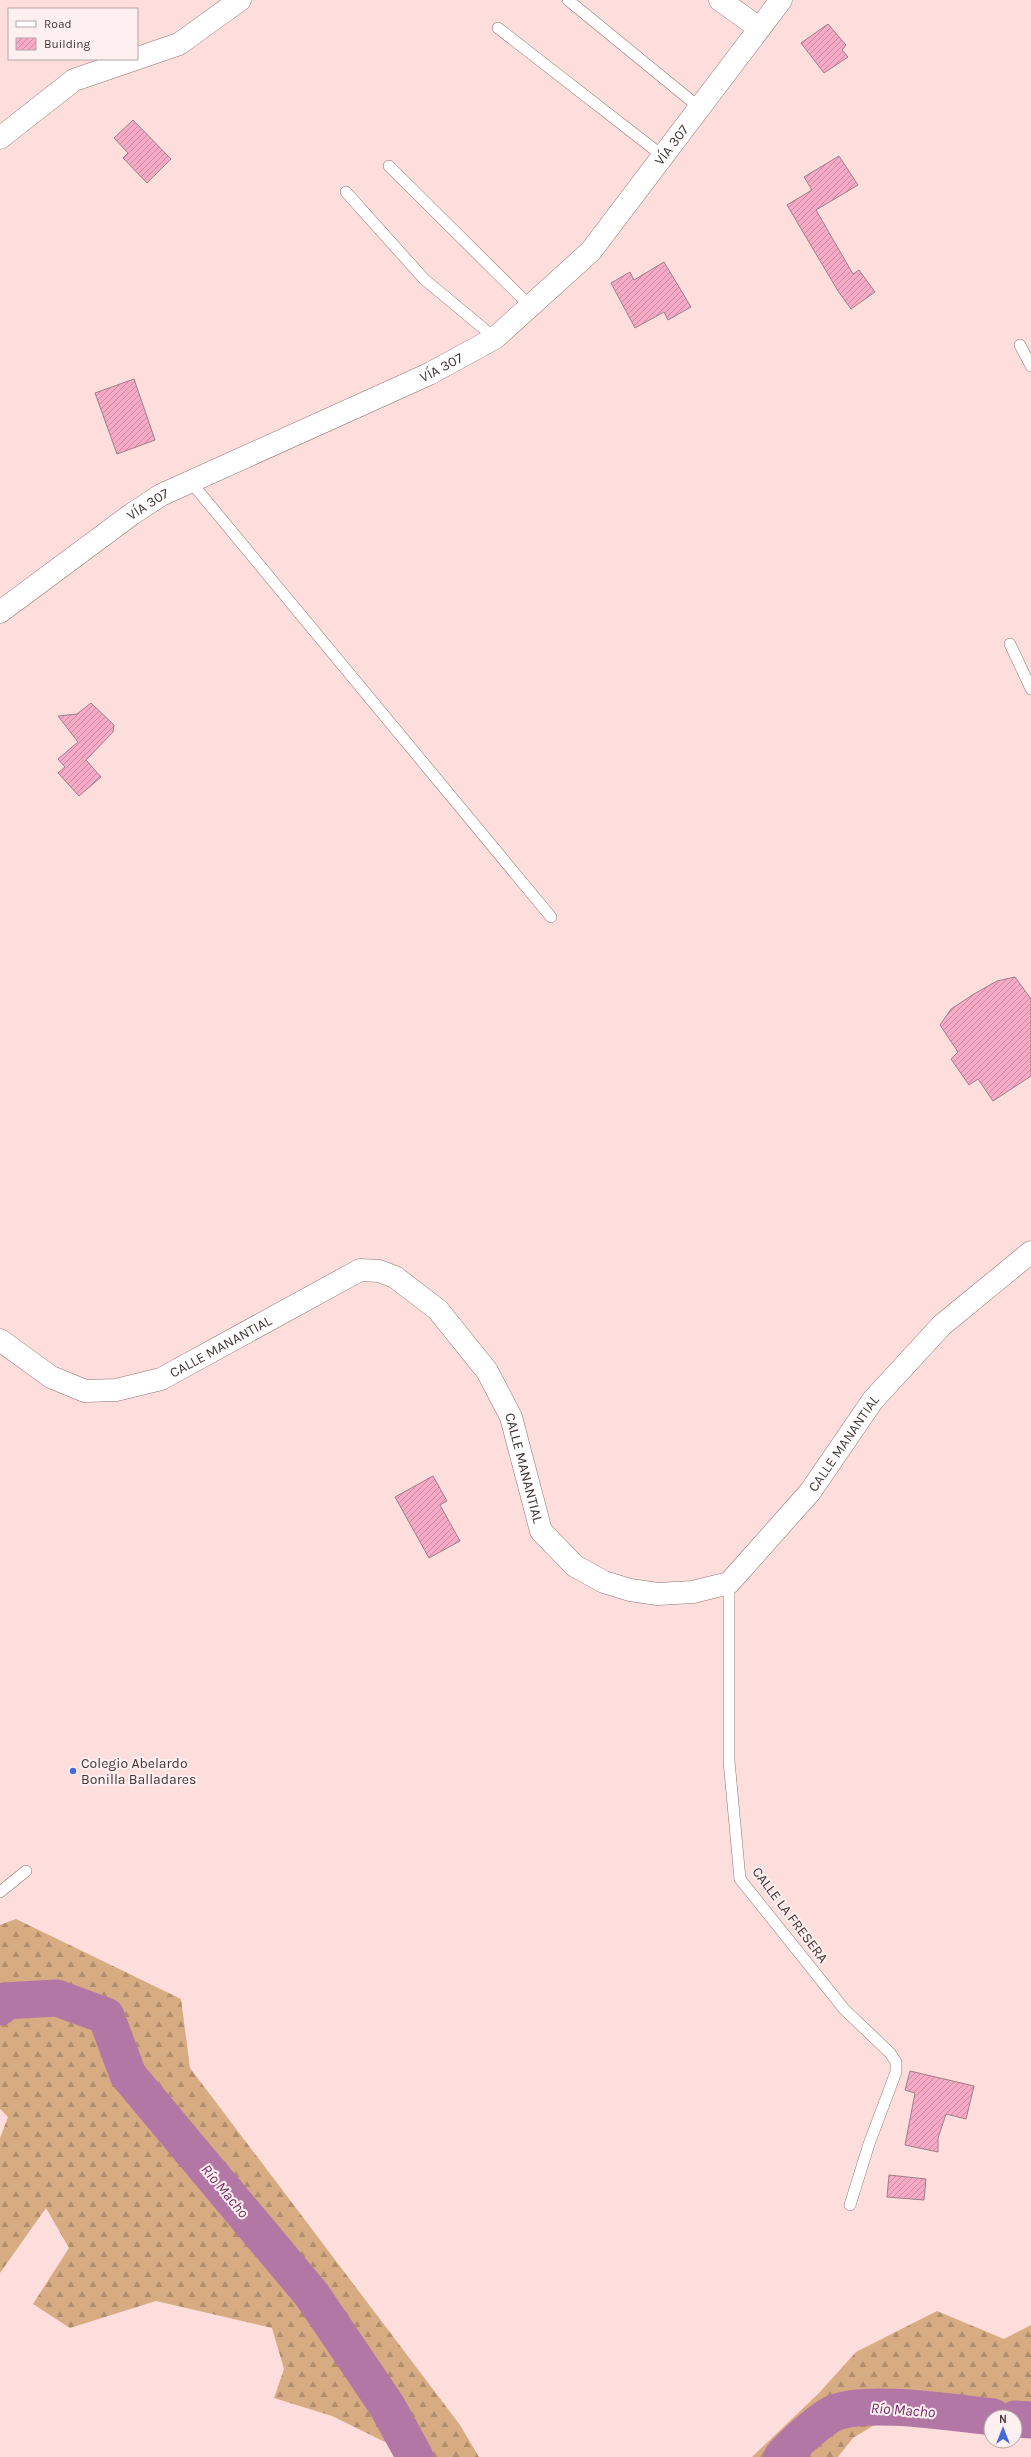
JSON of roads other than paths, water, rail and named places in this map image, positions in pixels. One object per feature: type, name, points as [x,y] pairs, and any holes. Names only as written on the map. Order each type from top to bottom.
[{"type":"street","points":[[138,58],[179,44],[240,0]]},
{"type":"street","points":[[720,0],[758,28]]},
{"type":"street","name":"VÍA 307","points":[[0,612],[132,514],[161,495],[429,374],[495,338],[531,307],[591,251],[700,108],[758,28],[781,0]]},
{"type":"street","points":[[0,138],[74,80],[132,60]]},
{"type":"street","name":"CALLE MANANTIAL","points":[[0,1340],[51,1376],[85,1391],[116,1390],[161,1379],[360,1270],[379,1271],[395,1277],[438,1310],[487,1371],[511,1417],[541,1531],[575,1566],[604,1582],[630,1590],[658,1594],[693,1592],[729,1582],[810,1492],[873,1400],[942,1325],[1031,1252]]},
{"type":"lane","points":[[568,0],[700,108]]},
{"type":"lane","points":[[498,28],[664,156]]},
{"type":"lane","points":[[389,166],[531,307]]},
{"type":"lane","points":[[346,192],[424,279],[495,338]]},
{"type":"lane","points":[[1020,345],[1031,366]]},
{"type":"lane","points":[[190,481],[551,917]]},
{"type":"lane","points":[[1010,644],[1031,689]]},
{"type":"lane","name":"CALLE LA FRESERA","points":[[729,1582],[729,1761],[740,1879],[844,2009],[890,2053],[896,2062],[896,2072],[869,2144],[850,2204]]},
{"type":"lane","points":[[0,1892],[26,1871]]},
{"type":"waterway","name":"Río Macho","points":[[0,2007],[4,2001],[57,1998],[106,2016],[128,2075],[312,2295],[387,2406],[415,2457]]},
{"type":"waterway","name":"Río Macho","points":[[782,2457],[799,2440],[828,2416],[849,2409],[868,2407],[911,2408],[983,2416]]},
{"type":"waterway","name":"Río Macho","points":[[1023,2420],[1031,2420]]},
{"type":"place","name":"Colegio Abelardo Bonilla Balladares","points":[[73,1771]]}]
